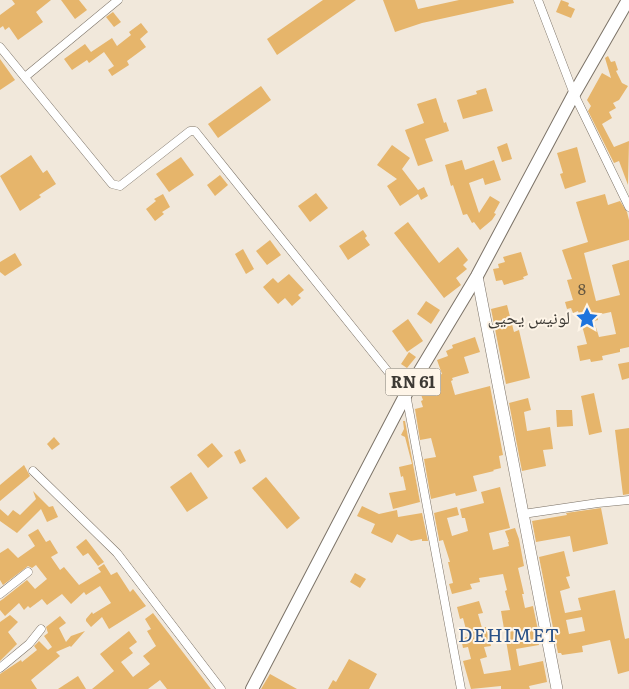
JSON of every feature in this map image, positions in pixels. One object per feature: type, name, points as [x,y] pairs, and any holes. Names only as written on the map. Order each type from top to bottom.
[{"type":"main road","name":"RN 61","points":[[252,689],[406,394],[476,276],[574,94],[628,0]]},
{"type":"street","points":[[24,77],[118,0]]},
{"type":"street","points":[[538,0],[574,94],[629,207]]},
{"type":"street","points":[[0,47],[112,184],[120,186],[190,131],[195,131],[406,394],[461,689]]},
{"type":"street","points":[[476,276],[557,689]]},
{"type":"street","points":[[33,471],[116,553],[221,689]]},
{"type":"street","points":[[523,514],[598,502],[629,500]]},
{"type":"street","points":[[0,594],[28,572]]},
{"type":"street","points":[[0,668],[29,644],[41,629]]},
{"type":"building","points":[[12,0],[51,0],[36,12],[43,22],[18,40],[9,27],[5,30],[3,26],[0,28],[0,15],[15,4]]},
{"type":"building","points":[[61,0],[79,0],[87,10],[75,19]]},
{"type":"building","points":[[323,0],[356,0],[277,55],[267,39]]},
{"type":"building","points":[[383,0],[415,0],[418,9],[459,0],[513,0],[514,3],[422,23],[395,32]]},
{"type":"building","points":[[561,0],[569,3],[568,6],[575,9],[571,18],[556,12]]},
{"type":"building","points":[[113,12],[121,22],[114,27],[106,17]]},
{"type":"building","points":[[141,23],[148,32],[140,39],[146,47],[127,61],[129,65],[112,76],[108,70],[114,66],[104,52],[89,63],[87,60],[72,70],[64,59],[85,44],[91,52],[112,38],[117,46],[131,35],[129,32]]},
{"type":"building","points":[[608,56],[611,62],[615,61],[618,70],[616,71],[622,83],[628,86],[619,100],[613,103],[616,108],[609,112],[612,118],[602,124],[614,147],[629,141],[628,185],[619,161],[614,163],[588,111],[591,106],[587,100],[602,73],[611,78],[605,58]]},
{"type":"building","points":[[0,59],[15,80],[0,90]]},
{"type":"building","points":[[261,86],[271,100],[218,138],[208,124]]},
{"type":"building","points":[[486,88],[493,111],[463,119],[457,100],[477,94],[476,91]]},
{"type":"building","points":[[436,98],[444,123],[446,122],[449,131],[425,139],[433,161],[418,166],[405,130],[424,123],[417,104]]},
{"type":"building","points":[[507,143],[512,159],[502,162],[497,147]]},
{"type":"building","points":[[392,145],[410,158],[402,169],[418,190],[424,187],[428,196],[421,200],[418,194],[400,206],[387,186],[397,179],[377,165]]},
{"type":"building","points":[[577,147],[586,182],[565,189],[560,174],[563,173],[557,153]]},
{"type":"building","points":[[31,155],[43,173],[47,170],[56,184],[20,211],[0,176]]},
{"type":"building","points":[[181,157],[194,175],[169,192],[156,174]]},
{"type":"building","points":[[462,160],[465,170],[494,160],[501,180],[485,185],[483,178],[469,183],[479,213],[490,196],[500,202],[492,220],[480,230],[474,222],[472,223],[467,214],[463,215],[445,165]]},
{"type":"building","points":[[220,175],[228,185],[215,196],[207,185]]},
{"type":"building","points":[[316,193],[328,208],[310,222],[298,206]]},
{"type":"building","points":[[163,194],[170,207],[162,212],[164,214],[155,221],[146,209],[156,201],[154,199]]},
{"type":"building","points":[[605,194],[608,205],[620,201],[627,212],[629,220],[629,240],[584,253],[596,301],[620,295],[612,265],[629,260],[629,347],[620,349],[620,352],[602,356],[603,360],[591,362],[590,359],[580,361],[577,346],[587,344],[578,311],[573,313],[571,308],[567,309],[565,302],[573,300],[567,280],[572,279],[562,250],[588,242],[576,202]],"holes":[[[611,312],[616,334],[599,337],[594,321],[598,320],[597,315]]]},
{"type":"building","points":[[408,222],[439,263],[458,247],[468,260],[463,265],[467,269],[456,278],[461,285],[444,298],[394,233]]},
{"type":"building","points":[[363,230],[367,236],[365,238],[370,245],[348,260],[339,246]]},
{"type":"building","points":[[270,240],[281,255],[267,265],[256,251]]},
{"type":"building","points":[[243,249],[254,269],[246,274],[235,254]]},
{"type":"building","points":[[521,252],[528,275],[523,277],[524,279],[504,285],[502,280],[496,281],[493,269],[499,268],[498,264],[505,262],[503,257]]},
{"type":"building","points":[[15,253],[22,265],[5,276],[0,272],[0,262]]},
{"type":"building","points":[[289,274],[304,290],[298,295],[301,298],[292,306],[285,298],[278,304],[263,287],[273,278],[278,283]]},
{"type":"building","points":[[426,301],[440,310],[431,324],[417,314]]},
{"type":"building","points":[[507,305],[514,332],[519,330],[530,378],[506,384],[491,309]]},
{"type":"building","points":[[408,319],[423,341],[407,352],[392,331]]},
{"type":"building","points":[[475,337],[480,352],[464,357],[469,373],[452,378],[453,380],[451,381],[455,395],[490,386],[503,455],[499,456],[501,468],[473,476],[477,491],[456,496],[455,493],[431,499],[424,459],[436,457],[431,438],[420,440],[415,409],[423,407],[421,401],[423,400],[419,389],[429,386],[426,379],[442,374],[437,360],[448,356],[446,351],[453,348],[452,345]]},
{"type":"building","points":[[409,352],[416,357],[407,368],[401,364]]},
{"type":"building","points":[[629,362],[629,378],[622,380],[618,364]]},
{"type":"building","points":[[594,393],[602,432],[589,435],[581,396]]},
{"type":"building","points":[[528,398],[531,410],[524,412],[527,431],[550,427],[553,449],[543,450],[546,466],[522,471],[509,403]]},
{"type":"building","points":[[556,410],[572,410],[573,426],[557,427]]},
{"type":"building","points":[[403,421],[405,421],[420,502],[393,509],[389,493],[406,490],[399,467],[412,464],[405,437],[401,435],[404,429]]},
{"type":"building","points":[[629,428],[629,494],[623,495],[615,430]]},
{"type":"building","points":[[54,437],[60,444],[52,450],[47,444]]},
{"type":"building","points":[[212,443],[223,456],[208,468],[197,455]]},
{"type":"building","points":[[240,449],[246,461],[240,464],[234,452]]},
{"type":"building","points":[[24,465],[30,476],[0,501],[0,485]]},
{"type":"building","points":[[191,472],[208,498],[187,512],[170,487]]},
{"type":"building","points":[[266,477],[300,518],[287,529],[252,488]]},
{"type":"building","points":[[500,487],[510,528],[489,533],[493,550],[509,546],[505,531],[515,528],[524,566],[518,568],[525,608],[533,606],[538,630],[536,630],[539,645],[516,649],[519,666],[543,661],[547,682],[529,686],[530,689],[501,689],[501,686],[471,689],[463,661],[471,659],[468,647],[463,648],[461,638],[468,637],[463,618],[460,619],[457,607],[479,601],[483,613],[478,614],[482,628],[486,627],[491,646],[484,647],[487,657],[480,659],[484,674],[511,670],[501,611],[510,610],[505,591],[507,590],[503,574],[479,578],[480,582],[470,584],[472,589],[452,594],[449,584],[453,583],[448,562],[450,562],[443,540],[439,541],[434,513],[457,507],[459,515],[447,518],[452,536],[468,531],[465,518],[462,518],[460,509],[484,503],[481,492]]},
{"type":"building","points":[[33,491],[49,507],[53,506],[58,517],[47,522],[41,509],[17,533],[0,521],[0,509],[8,516],[13,510],[20,515],[36,499]]},
{"type":"building","points":[[362,506],[379,514],[397,510],[398,517],[422,513],[428,541],[422,541],[422,539],[411,541],[397,534],[392,543],[371,533],[375,524],[357,516]]},
{"type":"building","points":[[601,508],[608,544],[573,552],[570,536],[536,542],[532,521],[567,515],[566,513]]},
{"type":"building","points":[[38,529],[46,542],[50,540],[58,553],[51,557],[60,570],[64,567],[79,585],[101,572],[98,568],[104,564],[111,575],[117,572],[130,592],[133,589],[146,606],[109,629],[102,617],[91,627],[86,619],[92,612],[93,614],[111,603],[100,586],[86,595],[84,592],[71,604],[62,594],[47,605],[42,599],[24,610],[19,603],[5,616],[0,610],[0,601],[27,580],[35,589],[47,579],[36,565],[32,568],[28,566],[3,585],[0,580],[0,553],[8,548],[18,558],[35,546],[28,535]]},
{"type":"building","points":[[86,539],[104,562],[98,566],[88,553],[83,556],[76,547]]},
{"type":"building","points":[[564,551],[570,576],[566,577],[570,588],[560,591],[565,613],[581,610],[578,598],[615,590],[625,639],[629,638],[629,671],[618,674],[610,640],[582,646],[583,652],[562,655],[558,653],[539,557]],"holes":[[[582,617],[585,631],[569,634],[566,620]]]},
{"type":"building","points":[[355,573],[366,579],[360,588],[350,582]]},
{"type":"building","points":[[153,613],[211,689],[167,689],[160,680],[148,689],[92,689],[114,671],[100,654],[129,631],[137,642],[129,648],[133,653],[121,662],[133,677],[150,664],[143,656],[156,646],[147,631],[151,629],[145,619]]},
{"type":"building","points":[[10,615],[18,622],[8,632],[17,644],[0,661],[0,622]]},
{"type":"building","points":[[60,616],[66,623],[59,628],[66,642],[71,636],[85,631],[71,647],[56,652],[60,656],[31,680],[37,689],[0,689],[0,674],[21,660],[22,662],[37,650],[34,646],[39,641],[48,650],[52,647],[44,636],[48,633],[46,627]]},
{"type":"building","points":[[349,659],[377,674],[369,689],[328,689],[333,680],[336,682]]},
{"type":"building","points":[[270,674],[297,689],[261,689]]},
{"type":"building","points":[[78,676],[86,689],[58,689]]},
{"type":"place","name":"لونيس يحيى","points":[[587,318]]},
{"type":"district","name":"DEHIMET","points":[[509,635]]}]
